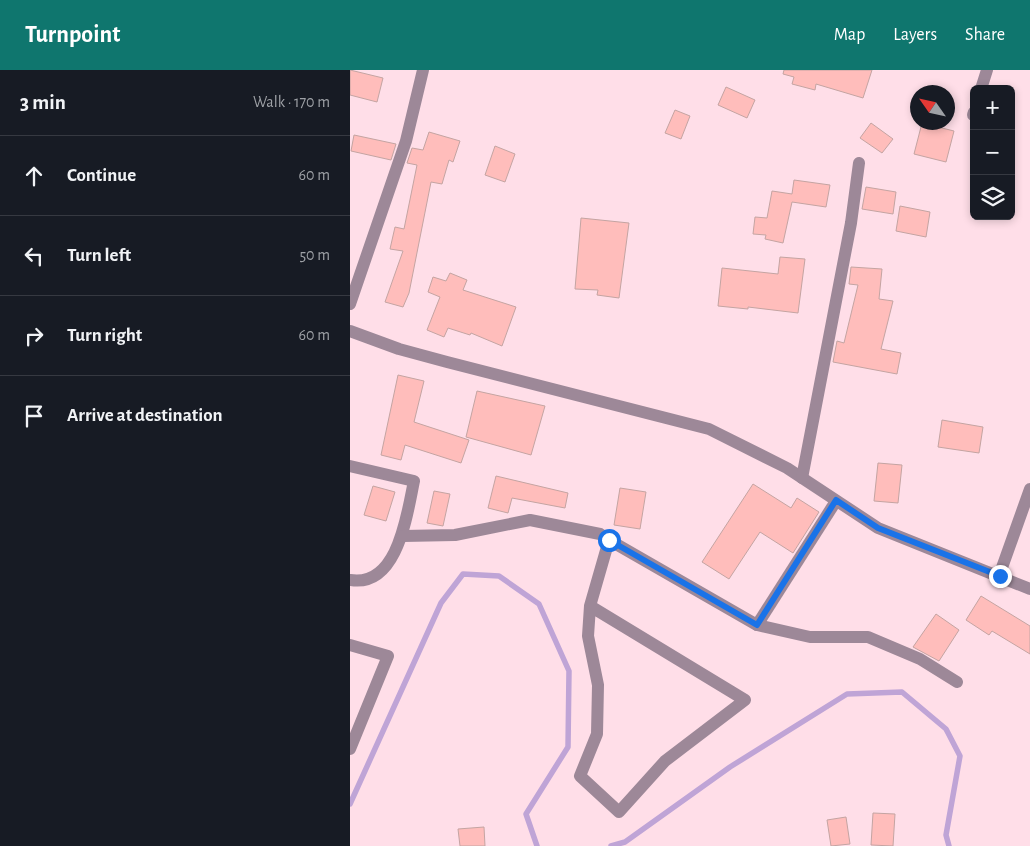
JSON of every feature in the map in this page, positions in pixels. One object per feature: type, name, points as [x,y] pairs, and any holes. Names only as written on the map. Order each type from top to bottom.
[{"type":"street","points":[[350,304],[406,141],[423,70]]},
{"type":"street","points":[[982,85],[986,70]]},
{"type":"street","points":[[802,478],[851,223],[859,162]]},
{"type":"street","points":[[350,330],[400,349],[447,362],[709,429],[787,468],[878,528],[1030,589]]},
{"type":"street","points":[[350,466],[414,481],[403,536],[380,574],[358,582],[350,580]]},
{"type":"street","points":[[1000,576],[1030,489]]},
{"type":"street","points":[[757,625],[836,500]]},
{"type":"street","points":[[403,536],[455,535],[530,520],[600,534],[757,625],[810,637],[868,637],[920,659],[957,682]]},
{"type":"street","points":[[590,606],[744,700],[666,761],[619,812],[580,776],[596,734],[598,685],[588,636],[590,606],[609,540]]},
{"type":"street","points":[[350,645],[388,656],[350,750]]},
{"type":"building","points":[[350,70],[383,78],[377,102],[350,95]]},
{"type":"building","points":[[784,70],[872,70],[863,98],[816,84],[815,90],[792,84],[794,77],[783,74]]},
{"type":"building","points":[[726,87],[755,100],[747,118],[718,105]]},
{"type":"building","points":[[675,110],[690,116],[681,139],[665,133]]},
{"type":"building","points":[[871,123],[893,139],[882,153],[860,138]]},
{"type":"building","points":[[920,130],[954,131],[946,162],[914,154]]},
{"type":"building","points":[[429,132],[460,141],[453,162],[449,160],[442,184],[431,182],[409,293],[403,307],[385,302],[403,251],[390,249],[395,227],[404,229],[417,165],[407,163],[412,148],[423,150]]},
{"type":"building","points":[[354,135],[396,144],[391,160],[351,151]]},
{"type":"building","points":[[495,146],[515,154],[505,182],[485,175]]},
{"type":"building","points":[[794,180],[830,185],[826,207],[792,202],[783,243],[765,239],[766,235],[753,234],[755,217],[767,218],[772,191],[792,194]]},
{"type":"building","points":[[866,187],[896,192],[893,214],[862,209]]},
{"type":"building","points":[[900,206],[930,212],[926,237],[896,231]]},
{"type":"building","points":[[581,218],[629,223],[619,298],[597,295],[598,290],[575,289]]},
{"type":"building","points":[[780,257],[805,259],[798,313],[748,307],[748,309],[718,306],[722,268],[778,274]]},
{"type":"building","points":[[851,267],[882,269],[879,299],[893,301],[881,349],[901,353],[897,374],[833,362],[837,341],[844,343],[858,285],[849,284]]},
{"type":"building","points":[[450,273],[467,280],[463,290],[516,307],[502,346],[471,333],[470,335],[448,328],[444,337],[427,330],[440,297],[428,292],[433,277],[446,281]]},
{"type":"building","points":[[398,375],[424,381],[414,422],[469,440],[461,463],[405,445],[401,460],[381,455]]},
{"type":"building","points":[[477,391],[545,406],[531,455],[466,437]]},
{"type":"building","points":[[942,420],[983,427],[979,453],[938,447]]},
{"type":"building","points":[[878,463],[902,465],[898,503],[874,501]]},
{"type":"building","points":[[496,476],[568,493],[565,508],[512,498],[508,513],[488,508]]},
{"type":"building","points":[[753,484],[791,508],[797,498],[819,512],[793,553],[760,532],[729,579],[702,562]]},
{"type":"building","points":[[373,486],[395,492],[386,521],[364,515]]},
{"type":"building","points":[[620,488],[646,492],[640,529],[614,525]]},
{"type":"building","points":[[434,491],[450,494],[443,526],[427,523]]},
{"type":"building","points":[[981,596],[1030,626],[1030,654],[992,631],[989,635],[966,620]]},
{"type":"building","points":[[936,614],[959,630],[939,661],[913,647]]},
{"type":"building","points":[[873,813],[895,814],[893,846],[871,845]]},
{"type":"building","points":[[846,817],[850,844],[831,846],[827,820]]},
{"type":"building","points":[[484,827],[485,846],[460,846],[458,829]]},
{"type":"waterway","points":[[350,804],[441,603],[463,574],[499,576],[539,604],[569,671],[568,747],[526,814],[537,846]]},
{"type":"waterway","points":[[611,846],[625,842],[730,767],[847,694],[902,692],[946,729],[960,756],[946,835],[949,846]]},
{"type":"route","points":[[609,540],[757,625],[836,500],[878,528],[1000,576]]}]
